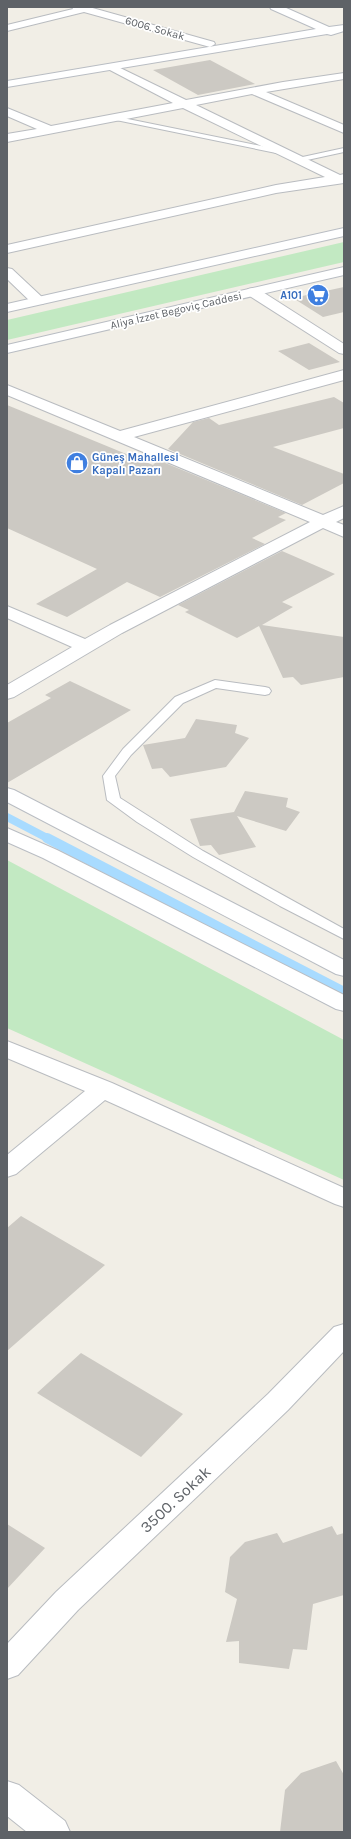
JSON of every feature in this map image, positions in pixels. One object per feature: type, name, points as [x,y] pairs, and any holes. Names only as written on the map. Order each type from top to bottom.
[{"type":"street","points":[[275,7],[344,38]]},
{"type":"street","points":[[9,26],[81,8]]},
{"type":"street","name":"6006. Sokak","points":[[81,8],[210,44]]},
{"type":"street","points":[[7,76],[344,22]]},
{"type":"street","points":[[7,84],[344,28]]},
{"type":"street","points":[[112,67],[281,152],[342,179]]},
{"type":"street","points":[[7,138],[254,91],[344,76]]},
{"type":"street","points":[[254,91],[344,129]]},
{"type":"street","points":[[7,112],[51,130]]},
{"type":"street","points":[[7,249],[276,189],[342,179]]},
{"type":"street","points":[[7,308],[344,232]]},
{"type":"street","name":"Aliya İzzet Begoviç Caddesi","points":[[7,349],[344,271]]},
{"type":"street","points":[[7,272],[38,301]]},
{"type":"street","points":[[253,292],[344,350]]},
{"type":"street","points":[[120,436],[344,375]]},
{"type":"street","points":[[7,390],[120,436],[324,522],[344,532]]},
{"type":"street","points":[[7,693],[116,629],[344,511]]},
{"type":"street","points":[[7,611],[87,647]]},
{"type":"street","points":[[7,794],[344,969]]},
{"type":"street","points":[[7,834],[50,854],[344,1004]]},
{"type":"street","points":[[7,1049],[102,1089],[344,1198]]},
{"type":"street","points":[[7,1168],[102,1089]]},
{"type":"street","name":"3500. Sokak","points":[[7,1665],[67,1601],[278,1402],[344,1334]]},
{"type":"street","points":[[7,1796],[53,1832]]},
{"type":"lane","points":[[116,118],[281,152]]},
{"type":"lane","points":[[298,160],[344,150]]},
{"type":"lane","points":[[265,691],[215,684],[179,700],[126,752],[109,776],[114,800],[162,834],[234,877],[344,935]]},
{"type":"green space","points":[[344,242],[344,262],[7,340],[7,320]]},
{"type":"green space","points":[[7,860],[344,1040],[344,1180],[7,1028]]},
{"type":"building","points":[[210,60],[255,84],[198,95],[153,70]]},
{"type":"building","points":[[344,287],[344,312],[323,317],[293,298]]},
{"type":"building","points":[[309,343],[340,362],[309,370],[278,351]]},
{"type":"building","points":[[334,397],[344,403],[344,428],[273,447],[344,474],[344,483],[302,505],[168,449],[193,422],[209,418],[219,425]]},
{"type":"building","name":"Güneş Mahallesi Kapalı Pazarı","points":[[7,405],[153,465],[158,460],[286,513],[278,517],[286,520],[252,538],[265,544],[160,597],[127,582],[67,617],[36,604],[97,569],[7,528]]},
{"type":"building","points":[[282,551],[335,574],[282,602],[293,607],[262,625],[344,637],[344,677],[301,685],[293,677],[283,678],[259,626],[237,638],[185,612],[189,610],[178,605]]},
{"type":"building","points":[[70,681],[131,710],[7,783],[7,723],[51,698],[45,695]]},
{"type":"building","points":[[196,719],[237,725],[235,733],[249,738],[226,767],[170,777],[162,768],[152,769],[143,745],[185,738]]},
{"type":"building","points":[[245,791],[288,798],[286,807],[300,812],[286,831],[237,816],[256,847],[219,855],[211,845],[200,846],[190,819],[234,812]]},
{"type":"building","points":[[21,1216],[105,1265],[7,1351],[7,1228]]},
{"type":"building","points":[[81,1353],[183,1414],[141,1457],[37,1393]]},
{"type":"building","points":[[7,1524],[45,1548],[7,1589]]},
{"type":"building","points":[[332,1526],[337,1535],[344,1533],[344,1595],[313,1604],[307,1650],[293,1649],[289,1669],[239,1663],[239,1641],[226,1642],[237,1599],[225,1592],[230,1557],[245,1542],[277,1533],[283,1543]]},
{"type":"building","points":[[336,1761],[344,1775],[344,1832],[280,1832],[285,1790],[301,1773]]},
{"type":"waterway","points":[[7,817],[49,839]]},
{"type":"waterway","points":[[47,838],[344,992]]},
{"type":"place","name":"A101","points":[[318,295]]},
{"type":"place","name":"Güneş Mahallesi Kapalı Pazarı","points":[[77,463]]}]
